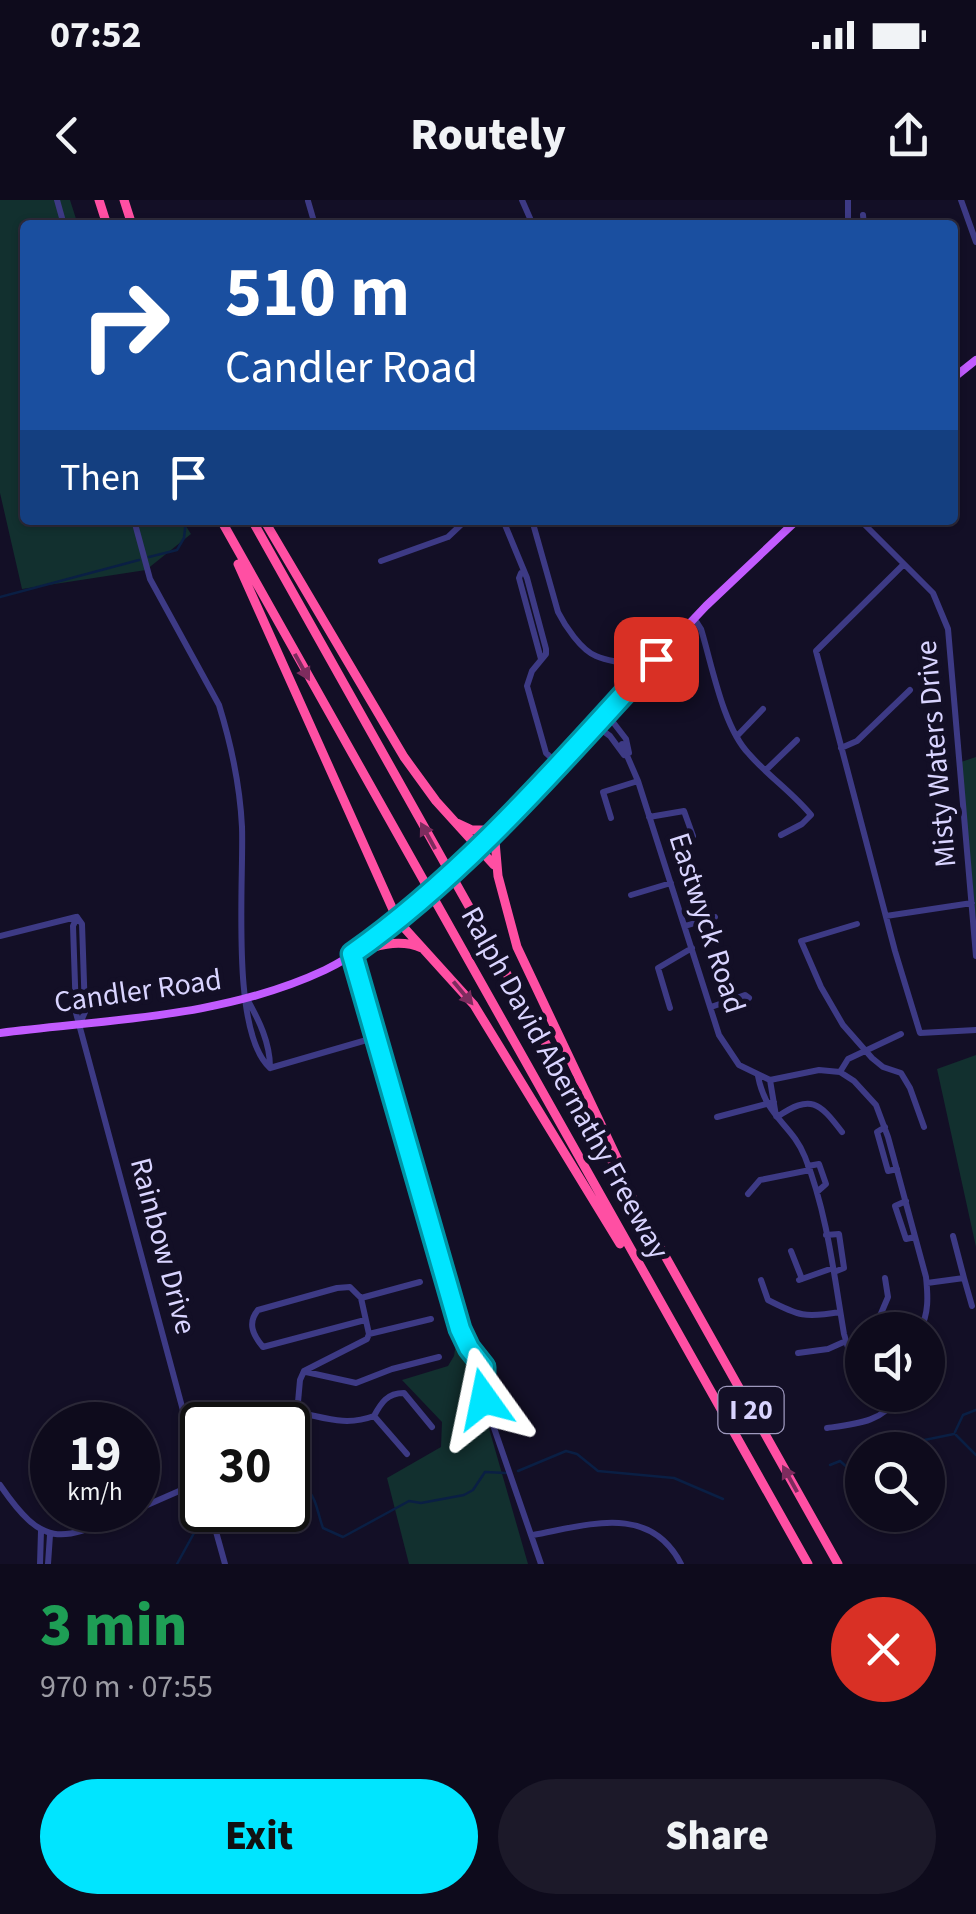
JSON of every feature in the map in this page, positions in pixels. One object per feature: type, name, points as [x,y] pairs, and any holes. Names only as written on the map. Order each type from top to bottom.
[{"type":"highway","points":[[222,525],[398,921],[474,1006],[692,1360]]},
{"type":"highway","name":"Ralph David Abernathy Freeway","points":[[223,525],[808,1564]]},
{"type":"highway","name":"Ralph David Abernathy Freeway","points":[[255,525],[838,1564]]},
{"type":"highway","points":[[267,525],[404,757],[496,867]]},
{"type":"highway","points":[[457,824],[472,830],[494,830],[496,867],[517,947],[665,1256]]},
{"type":"highway","points":[[352,954],[407,942],[429,952]]},
{"type":"main road","name":"Candler Road","points":[[0,1033],[165,1016],[246,998],[308,978],[352,954],[398,921],[465,860],[694,618],[792,525]]},
{"type":"street","points":[[960,200],[976,242]]},
{"type":"street","points":[[863,215],[864,220]]},
{"type":"street","points":[[135,525],[150,579],[219,705],[225,726],[239,791],[246,998],[258,1018],[270,1068],[377,1037]]},
{"type":"street","points":[[381,562],[448,537],[461,525]]},
{"type":"street","points":[[505,525],[527,578],[546,654],[526,686],[546,752],[558,764]]},
{"type":"street","points":[[533,525],[558,612],[565,624],[594,656],[629,663],[642,674]]},
{"type":"street","name":"Misty Waters Drive","points":[[865,525],[933,593],[948,629],[976,956]]},
{"type":"street","points":[[904,564],[816,651],[920,1033],[976,1030]]},
{"type":"street","points":[[694,618],[701,629],[730,723],[746,752],[812,815],[781,836]]},
{"type":"street","points":[[841,748],[857,741],[910,690]]},
{"type":"street","points":[[737,736],[763,709]]},
{"type":"street","name":"Eastwyck Road","points":[[606,713],[638,781],[719,1035],[739,1065],[770,1080]]},
{"type":"street","points":[[595,726],[621,742]]},
{"type":"street","points":[[766,770],[797,740]]},
{"type":"street","points":[[611,818],[603,792],[638,781]]},
{"type":"street","points":[[650,817],[684,811],[693,836]]},
{"type":"street","points":[[632,895],[671,882]]},
{"type":"street","points":[[886,916],[972,903]]},
{"type":"street","points":[[685,926],[715,916]]},
{"type":"street","name":"Rainbow Drive","points":[[0,936],[78,917],[73,926],[76,1012],[181,1402]]},
{"type":"street","points":[[858,924],[801,941],[842,1025],[883,1067],[901,1073],[924,1126]]},
{"type":"street","points":[[670,1008],[658,968],[692,948]]},
{"type":"street","points":[[352,954],[460,1329],[484,1367],[484,1399],[541,1564]]},
{"type":"street","points":[[711,1006],[745,995],[750,998]]},
{"type":"street","points":[[840,1072],[848,1059],[902,1034]]},
{"type":"street","points":[[770,1104],[770,1080],[819,1070],[840,1072],[854,1080],[876,1105],[884,1127],[878,1132],[888,1170],[897,1170],[906,1201],[895,1206],[906,1239],[915,1237],[926,1284],[925,1312]]},
{"type":"street","points":[[758,1075],[776,1118],[802,1151],[809,1168]]},
{"type":"street","points":[[776,1118],[801,1103],[816,1104],[842,1132]]},
{"type":"street","points":[[717,1118],[770,1104]]},
{"type":"street","points":[[748,1194],[760,1180],[818,1164],[826,1184],[816,1193],[845,1336]]},
{"type":"street","points":[[791,1250],[801,1280],[844,1268],[839,1234],[826,1235]]},
{"type":"street","points":[[953,1236],[972,1306]]},
{"type":"street","points":[[882,1312],[888,1297],[885,1278]]},
{"type":"street","points":[[926,1284],[964,1278]]},
{"type":"street","points":[[760,1280],[768,1300],[804,1318],[840,1312]]},
{"type":"street","points":[[361,1298],[420,1282]]},
{"type":"street","points":[[365,1320],[263,1347],[251,1327],[258,1310],[350,1287],[361,1298],[370,1334]]},
{"type":"street","points":[[298,1402],[304,1371],[370,1334],[432,1319]]},
{"type":"street","points":[[798,1353],[828,1349],[845,1341]]},
{"type":"street","points":[[304,1371],[356,1383],[439,1357]]},
{"type":"street","points":[[374,1416],[381,1402],[394,1393],[404,1394],[432,1427]]},
{"type":"street","points":[[827,1428],[867,1423],[886,1412]]},
{"type":"street","points":[[310,1415],[346,1422],[374,1416]]},
{"type":"street","points":[[374,1416],[407,1454]]},
{"type":"street","points":[[0,1486],[3,1497],[30,1523]]},
{"type":"street","points":[[533,1534],[596,1524],[648,1526],[663,1538],[681,1564]]},
{"type":"street","points":[[40,1564],[41,1532]]},
{"type":"street","points":[[44,1532],[73,1532]]},
{"type":"street","points":[[216,1532],[225,1564]]},
{"type":"street","points":[[48,1564],[50,1534]]},
{"type":"green space","points":[[0,200],[70,200],[76,220],[20,220],[20,525],[185,525],[191,534],[146,570],[22,589],[0,493]]},
{"type":"green space","points":[[976,757],[976,923],[961,762]]},
{"type":"green space","points":[[976,1055],[976,1247],[937,1069]]},
{"type":"green space","points":[[459,1324],[528,1564],[409,1564],[387,1478],[441,1447],[442,1422],[402,1380],[448,1366],[454,1356]]},
{"type":"waterway","points":[[149,557],[177,550],[185,525]]},
{"type":"waterway","points":[[0,597],[139,560]]},
{"type":"waterway","points":[[955,1432],[963,1415],[976,1410]]},
{"type":"waterway","points":[[945,1436],[954,1434]]},
{"type":"waterway","points":[[956,1435],[976,1455]]},
{"type":"waterway","points":[[518,1471],[566,1451],[577,1454],[598,1471],[674,1478],[723,1499]]},
{"type":"waterway","points":[[830,1465],[840,1461],[845,1465]]},
{"type":"waterway","points":[[310,1493],[323,1528],[343,1537],[409,1501],[421,1503],[464,1495],[473,1490],[485,1472],[506,1473]]},
{"type":"waterway","points":[[177,1564],[195,1532]]},
{"type":"route","points":[[484,1399],[484,1367],[460,1329],[352,954],[398,921],[465,860],[656,659]]}]
